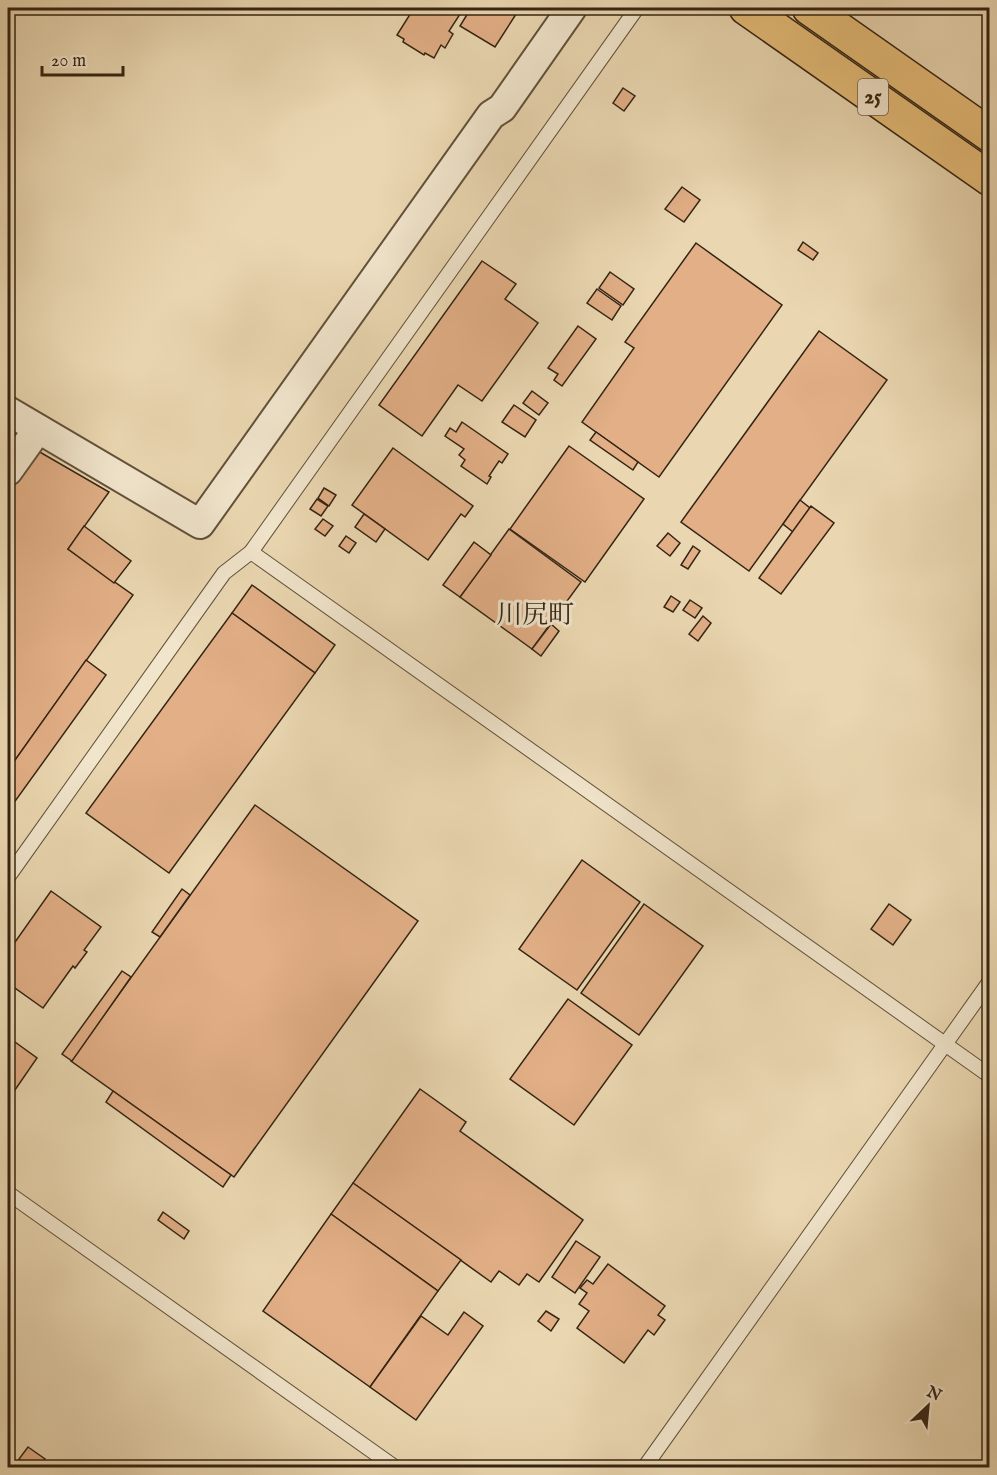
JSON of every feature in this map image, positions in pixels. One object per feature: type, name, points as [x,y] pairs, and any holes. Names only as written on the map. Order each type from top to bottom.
[{"type":"highway","name":"25","points":[[809,8],[990,135]]},
{"type":"highway","name":"25","points":[[755,10],[990,179]]},
{"type":"street","points":[[8,411],[200,524],[491,115],[502,108],[572,8]]},
{"type":"street","points":[[8,471],[38,429]]},
{"type":"lane","points":[[8,877],[224,573],[251,552],[637,8]]},
{"type":"lane","points":[[251,552],[990,1076]]},
{"type":"lane","points":[[644,1467],[990,981]]},
{"type":"lane","points":[[8,1193],[396,1467]]},
{"type":"building","points":[[414,8],[464,8],[449,31],[453,34],[445,48],[441,45],[434,58],[425,53],[424,55],[403,42],[404,39],[397,35]]},
{"type":"building","points":[[471,8],[520,8],[495,47],[460,26]]},
{"type":"building","points":[[623,88],[635,96],[624,111],[613,103]]},
{"type":"building","points":[[682,187],[700,200],[684,222],[665,209]]},
{"type":"building","points":[[803,242],[818,253],[813,260],[798,250]]},
{"type":"building","points":[[696,243],[782,305],[659,477],[582,422],[634,348],[625,342]]},
{"type":"building","points":[[482,261],[516,284],[505,299],[538,323],[482,401],[458,385],[422,436],[379,405]]},
{"type":"building","points":[[610,272],[634,289],[623,305],[599,288]]},
{"type":"building","points":[[597,289],[621,306],[612,320],[587,303]]},
{"type":"building","points":[[578,326],[596,339],[562,386],[554,380],[558,374],[548,368]]},
{"type":"building","points":[[819,331],[887,380],[749,571],[681,522]]},
{"type":"building","points":[[532,391],[548,403],[539,415],[523,403]]},
{"type":"building","points":[[514,405],[536,420],[525,437],[502,422]]},
{"type":"building","points":[[462,422],[508,454],[502,463],[499,461],[489,476],[491,477],[487,484],[461,466],[465,460],[459,455],[464,449],[445,436],[450,428],[456,432]]},
{"type":"building","points":[[596,432],[638,462],[633,470],[590,440]]},
{"type":"building","points":[[569,446],[644,499],[585,582],[510,529]]},
{"type":"building","points":[[393,448],[473,506],[465,517],[461,514],[428,560],[352,505]]},
{"type":"building","points":[[38,451],[109,492],[68,549],[133,595],[8,770],[8,494]]},
{"type":"building","points":[[324,488],[336,495],[329,506],[318,498]]},
{"type":"building","points":[[317,499],[328,506],[321,516],[310,509]]},
{"type":"building","points":[[800,500],[810,508],[793,532],[783,524]]},
{"type":"building","points":[[811,506],[834,523],[781,594],[759,578]]},
{"type":"building","points":[[364,514],[385,529],[376,542],[355,527]]},
{"type":"building","points":[[323,519],[333,526],[325,536],[315,529]]},
{"type":"building","points":[[84,526],[131,561],[114,583],[68,549]]},
{"type":"building","points":[[509,529],[581,582],[532,649],[460,597]]},
{"type":"building","points":[[668,533],[680,543],[670,556],[657,546]]},
{"type":"building","points":[[346,536],[356,543],[349,553],[339,546]]},
{"type":"building","points":[[474,542],[491,555],[460,597],[443,585]]},
{"type":"building","points":[[693,546],[700,551],[688,569],[681,565]]},
{"type":"building","points":[[252,585],[335,645],[315,673],[232,613]]},
{"type":"building","points":[[671,596],[680,602],[673,612],[664,607]]},
{"type":"building","points":[[690,600],[702,608],[695,618],[683,610]]},
{"type":"building","points":[[232,613],[315,673],[169,873],[86,813]]},
{"type":"building","points":[[703,616],[711,623],[698,641],[689,634]]},
{"type":"building","points":[[551,624],[559,631],[541,656],[532,649]]},
{"type":"building","points":[[86,660],[106,675],[8,811],[8,770]]},
{"type":"building","points":[[255,805],[418,921],[234,1177],[71,1061]]},
{"type":"building","points":[[582,860],[640,902],[577,990],[519,949]]},
{"type":"building","points":[[182,889],[190,895],[160,937],[152,932]]},
{"type":"building","points":[[51,891],[101,927],[84,950],[87,952],[75,968],[73,966],[43,1008],[8,983],[8,952]]},
{"type":"building","points":[[644,904],[703,946],[639,1035],[581,993]]},
{"type":"building","points":[[889,904],[911,920],[893,945],[871,929]]},
{"type":"building","points":[[122,971],[131,977],[72,1061],[62,1054]]},
{"type":"building","points":[[568,999],[632,1045],[574,1125],[510,1079]]},
{"type":"building","points":[[8,1037],[37,1058],[8,1100]]},
{"type":"building","points":[[420,1089],[466,1122],[460,1131],[583,1220],[539,1282],[527,1274],[519,1285],[499,1271],[491,1282],[353,1183]]},
{"type":"building","points":[[113,1091],[231,1175],[223,1187],[106,1102]]},
{"type":"building","points":[[353,1183],[461,1260],[438,1291],[331,1214]]},
{"type":"building","points":[[163,1212],[189,1231],[184,1239],[158,1220]]},
{"type":"building","points":[[331,1214],[438,1291],[370,1387],[263,1311]]},
{"type":"building","points":[[576,1241],[600,1257],[575,1293],[552,1277]]},
{"type":"building","points":[[608,1264],[665,1306],[658,1315],[665,1320],[654,1335],[648,1330],[624,1363],[577,1328],[589,1311],[579,1304],[587,1293],[580,1288],[587,1280],[593,1284]]},
{"type":"building","points":[[546,1311],[559,1319],[551,1331],[538,1321]]},
{"type":"building","points":[[464,1312],[483,1326],[416,1420],[370,1387],[421,1316],[448,1335]]},
{"type":"building","points":[[28,1447],[45,1459],[39,1468],[32,1468],[19,1459]]},
{"type":"district","name":"川尻町","points":[[535,615]]}]
